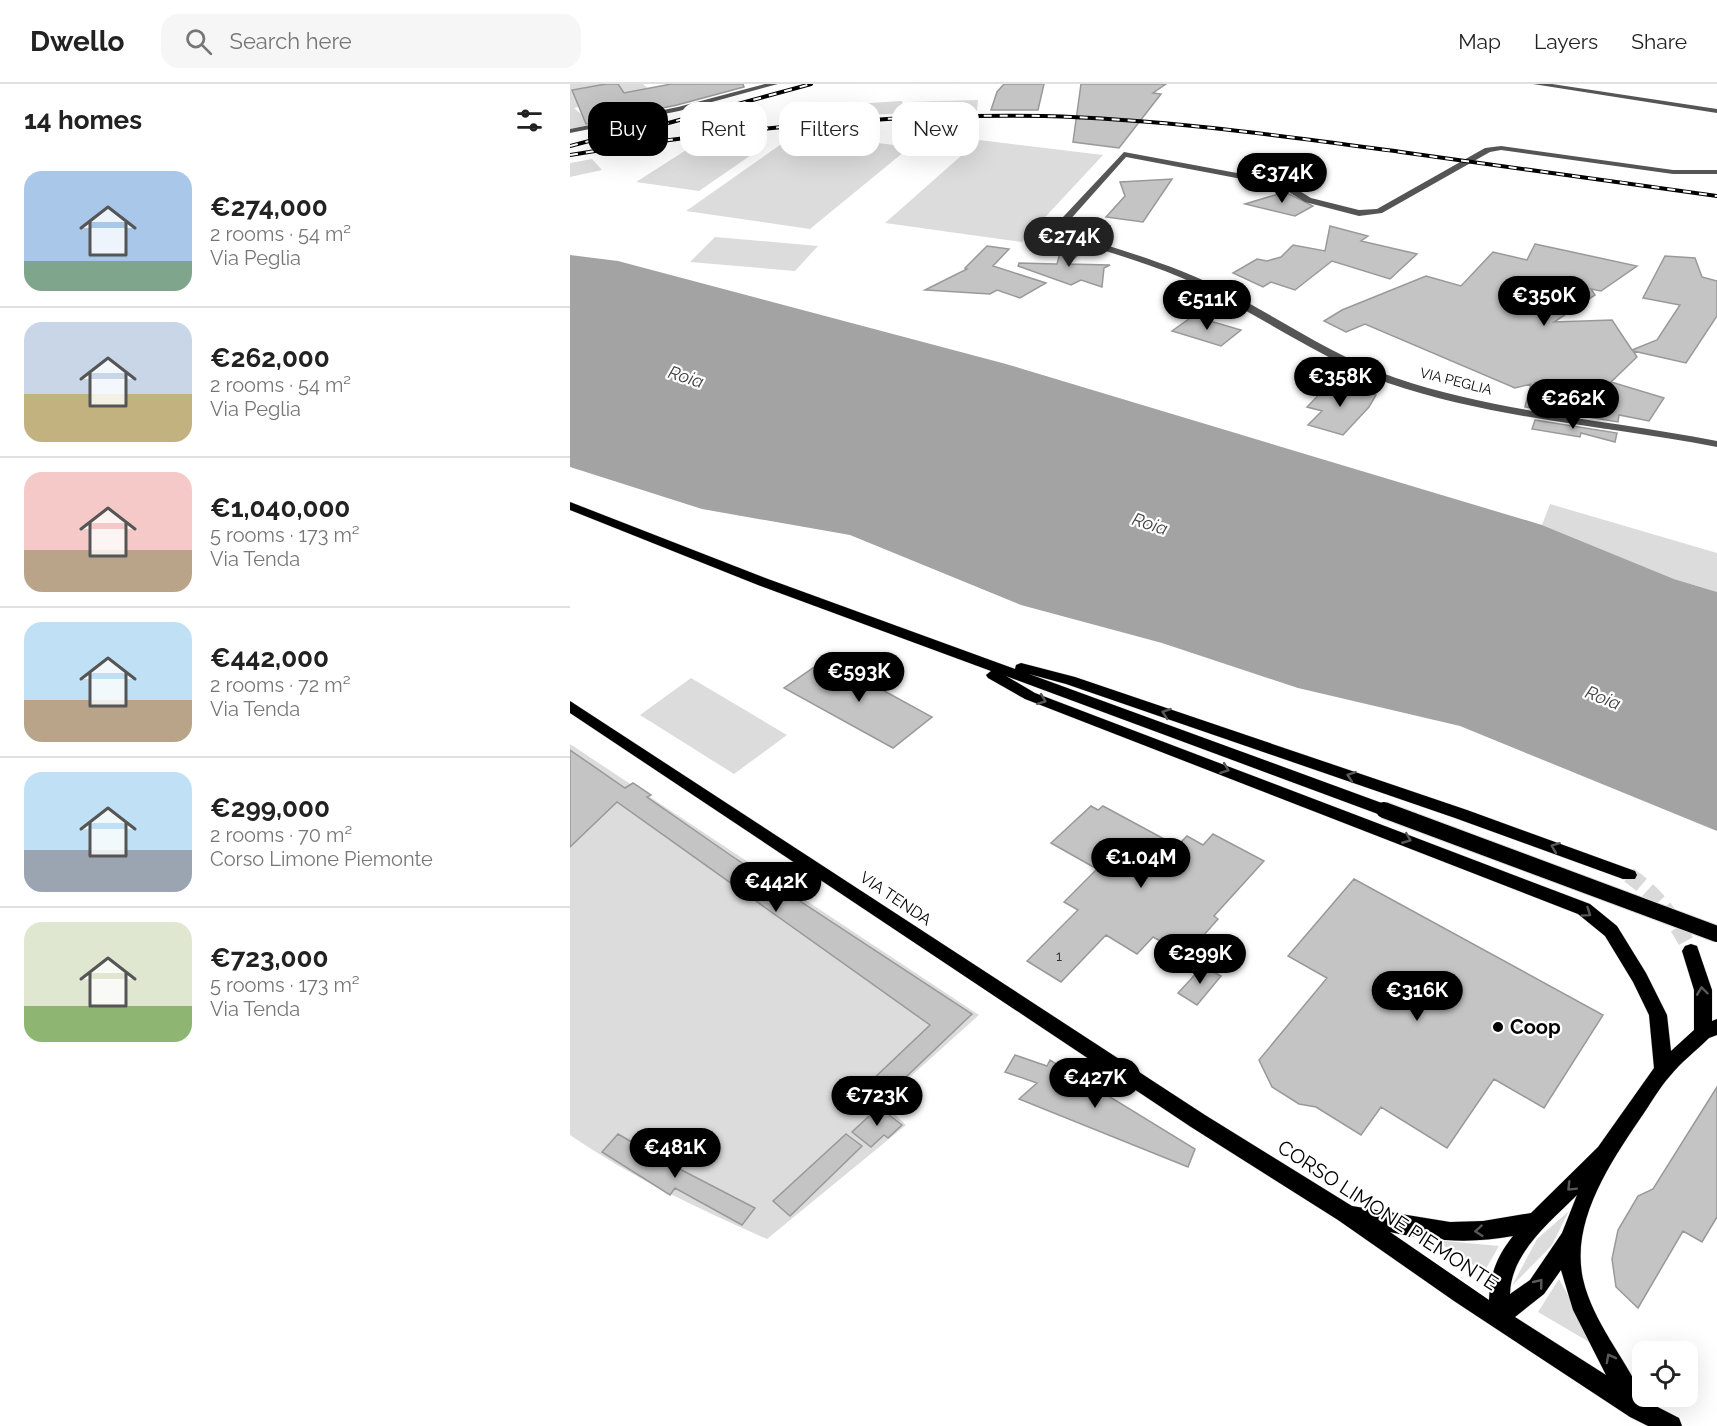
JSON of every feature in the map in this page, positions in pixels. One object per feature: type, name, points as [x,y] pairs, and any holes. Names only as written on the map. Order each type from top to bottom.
[{"type":"main road","points":[[570,506],[763,582],[1717,934]]},
{"type":"main road","points":[[954,653],[1070,680],[1471,817],[1629,875]]},
{"type":"main road","points":[[954,653],[1030,696],[1584,909],[1611,931],[1640,978],[1658,1015],[1663,1070]]},
{"type":"main road","name":"VIA TENDA","points":[[570,706],[1080,1043]]},
{"type":"main road","points":[[1499,1316],[1500,1283],[1506,1261],[1537,1221],[1605,1153],[1663,1070],[1710,1030],[1703,990],[1691,951]]},
{"type":"main road","name":"CORSO LIMONE PIEMONTE","points":[[1080,1043],[1345,1213],[1461,1294],[1499,1316],[1638,1409],[1671,1426]]},
{"type":"main road","points":[[1499,1316],[1537,1287],[1570,1239],[1605,1153]]},
{"type":"main road","points":[[1345,1213],[1414,1227],[1462,1233],[1502,1229],[1537,1221]]},
{"type":"main road","points":[[1570,1239],[1571,1276],[1582,1309],[1638,1409]]},
{"type":"street","points":[[570,131],[689,107],[774,84]]},
{"type":"street","points":[[1537,84],[1717,111]]},
{"type":"street","name":"VIA PEGLIA","points":[[1717,172],[1673,172],[1501,148],[1479,155],[1379,211],[1365,213],[1308,200],[1282,184],[1124,154],[1054,232],[1142,259],[1184,276],[1226,295],[1334,356],[1391,380],[1473,404],[1639,429],[1717,444]]},
{"type":"shaded area","points":[[570,84],[643,84],[650,90],[599,102],[588,102],[588,105],[574,108],[588,120],[588,125],[570,129]]},
{"type":"shaded area","points":[[978,100],[978,102],[908,102]]},
{"type":"shaded area","points":[[902,101],[902,102],[892,102],[892,114],[880,114],[880,102]]},
{"type":"shaded area","points":[[979,140],[1103,155],[1022,242],[885,223],[961,156],[979,156]]},
{"type":"shaded area","points":[[880,143],[892,145],[892,156],[899,156],[810,229],[686,211],[779,146],[779,156],[880,156]]},
{"type":"shaded area","points":[[680,154],[680,156],[750,156],[699,191],[636,182]]},
{"type":"shaded area","points":[[592,159],[602,170],[570,177],[570,163]]},
{"type":"shaded area","points":[[715,237],[818,246],[795,271],[690,262]]},
{"type":"shaded area","points":[[1550,504],[1717,553],[1717,592],[1674,579],[1542,525]]},
{"type":"shaded area","points":[[691,678],[787,735],[734,774],[640,715]]},
{"type":"shaded area","points":[[570,744],[979,1015],[882,1102],[906,1125],[767,1239],[666,1192],[570,1135]]},
{"type":"shaded area","points":[[1569,1211],[1552,1245],[1512,1286],[1537,1239]]},
{"type":"shaded area","points":[[1435,1240],[1499,1246],[1484,1272]]},
{"type":"shaded area","points":[[1559,1279],[1596,1346],[1538,1312]]},
{"type":"water","name":"Roia","points":[[570,255],[618,261],[1006,364],[1542,525],[1674,579],[1717,592],[1717,831],[1460,726],[1298,688],[1162,643],[1021,605],[850,535],[702,509],[570,467]]},
{"type":"building","points":[[606,84],[618,84],[624,93],[671,84],[743,84],[744,87],[668,107],[668,102],[588,102],[588,124],[586,124],[572,90]]},
{"type":"building","points":[[1004,84],[1044,84],[1038,110],[991,110],[997,92]]},
{"type":"building","points":[[1081,84],[1166,84],[1153,93],[1161,94],[1119,148],[1073,142]]},
{"type":"building","points":[[1172,179],[1143,222],[1106,217],[1125,196],[1120,182]]},
{"type":"building","points":[[1285,192],[1313,206],[1295,216],[1245,204]]},
{"type":"building","points":[[1085,221],[1110,226],[1095,239],[1071,232]]},
{"type":"building","points":[[1330,226],[1368,236],[1361,241],[1417,254],[1390,279],[1332,261],[1295,290],[1271,282],[1263,287],[1233,273],[1257,259],[1267,261],[1281,257],[1293,245],[1325,251]]},
{"type":"building","points":[[1063,242],[1086,248],[1068,264],[1110,265],[1104,268],[1102,287],[1081,280],[1071,285],[1018,266],[1019,263],[1057,264]]},
{"type":"building","points":[[1535,244],[1637,266],[1601,291],[1591,289],[1595,295],[1554,322],[1612,320],[1632,350],[1657,340],[1680,305],[1643,298],[1665,256],[1695,258],[1702,277],[1717,281],[1717,316],[1686,363],[1633,351],[1637,357],[1611,382],[1664,398],[1649,421],[1619,415],[1618,422],[1525,407],[1531,384],[1515,388],[1365,324],[1346,332],[1324,321],[1342,310],[1426,276],[1461,286],[1493,252],[1527,260]]},
{"type":"building","points":[[987,246],[1009,249],[993,266],[1046,283],[1020,298],[997,290],[990,294],[925,290],[967,269],[965,268]]},
{"type":"building","points":[[1193,316],[1241,330],[1221,346],[1172,331]]},
{"type":"building","points":[[1331,382],[1376,395],[1369,407],[1343,435],[1308,425],[1322,411],[1307,407]]},
{"type":"building","points":[[1535,420],[1617,433],[1615,442],[1581,433],[1580,437],[1532,429]]},
{"type":"building","points":[[826,659],[932,717],[893,748],[784,688]]},
{"type":"building","points":[[570,750],[625,788],[633,783],[651,795],[647,797],[736,859],[972,1014],[885,1097],[868,1084],[930,1025],[617,802],[570,847]]},
{"type":"building","points":[[1091,806],[1098,810],[1103,806],[1177,846],[1187,836],[1203,845],[1213,834],[1264,861],[1214,916],[1218,919],[1186,955],[1153,937],[1137,954],[1106,935],[1061,982],[1027,961],[1078,910],[1064,902],[1097,869],[1051,843]]},
{"type":"building","points":[[1354,879],[1603,1015],[1544,1108],[1494,1079],[1447,1148],[1381,1107],[1361,1135],[1316,1107],[1299,1104],[1272,1087],[1259,1060],[1327,978],[1288,956]]},
{"type":"building","points":[[1203,966],[1221,976],[1197,1005],[1178,993]]},
{"type":"building","points":[[1015,1055],[1047,1066],[1050,1060],[1195,1149],[1188,1167],[1019,1099],[1037,1083],[1005,1072]]},
{"type":"building","points":[[1717,1087],[1717,1217],[1702,1242],[1683,1231],[1638,1308],[1616,1287],[1612,1259],[1618,1230],[1638,1196],[1653,1189]]},
{"type":"building","points":[[879,1107],[902,1125],[888,1138],[884,1135],[871,1147],[852,1132]]},
{"type":"building","points":[[618,1134],[755,1208],[742,1225],[675,1188],[670,1195],[602,1152]]},
{"type":"building","points":[[846,1134],[862,1146],[790,1216],[773,1201]]},
{"type":"tunnel","points":[[1629,875],[1649,891],[1665,909],[1691,951]]},
{"type":"railway","points":[[668,123],[811,84]]},
{"type":"railway","points":[[570,155],[747,130],[865,120],[1043,116],[1178,124],[1267,134],[1717,196]]},
{"type":"railway","points":[[570,146],[588,141]]},
{"type":"place","name":"Coop","points":[[1498,1027]]}]
